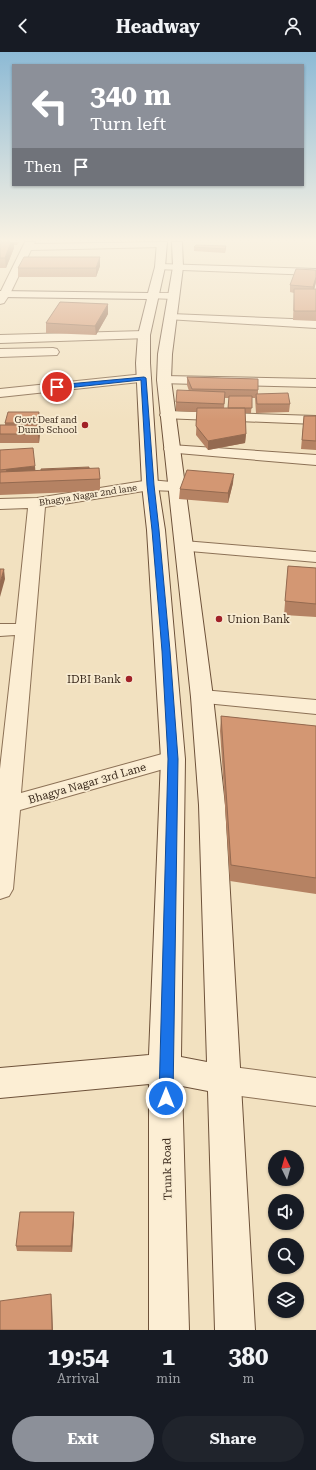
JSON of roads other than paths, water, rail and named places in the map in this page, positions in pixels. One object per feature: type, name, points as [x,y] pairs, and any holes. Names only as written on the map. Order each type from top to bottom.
[{"type":"main road","points":[[134,302],[166,303],[165,354],[154,379],[167,415],[202,697],[212,805],[235,1330]]},
{"type":"main road","name":"Trunk Road","points":[[166,303],[151,310],[138,345],[154,379],[150,485],[156,530],[173,759],[166,1068],[169,1330]]},
{"type":"main road","points":[[0,1083],[166,1068],[225,1080]]},
{"type":"street","points":[[166,303],[316,324]]},
{"type":"street","points":[[0,339],[138,345]]},
{"type":"street","points":[[0,354],[64,352]]},
{"type":"street","points":[[0,393],[154,379],[316,383]]},
{"type":"street","points":[[167,415],[316,420]]},
{"type":"street","points":[[171,449],[316,460]]},
{"type":"street","name":"Bhagya Nagar 2nd lane","points":[[0,504],[37,503],[150,485],[176,486]]},
{"type":"street","points":[[0,888],[4,805],[37,503]]},
{"type":"street","points":[[184,546],[316,558]]},
{"type":"street","points":[[0,630],[24,629]]},
{"type":"street","points":[[202,697],[316,707]]},
{"type":"street","name":"Bhagya Nagar 3rd Lane","points":[[4,805],[173,759]]},
{"type":"street","points":[[225,1080],[316,1092]]},
{"type":"place","name":"Govt Deaf and Dumb School","points":[[85,425]]},
{"type":"place","name":"Union Bank","points":[[219,619]]},
{"type":"place","name":"IDBI Bank","points":[[129,679]]}]
